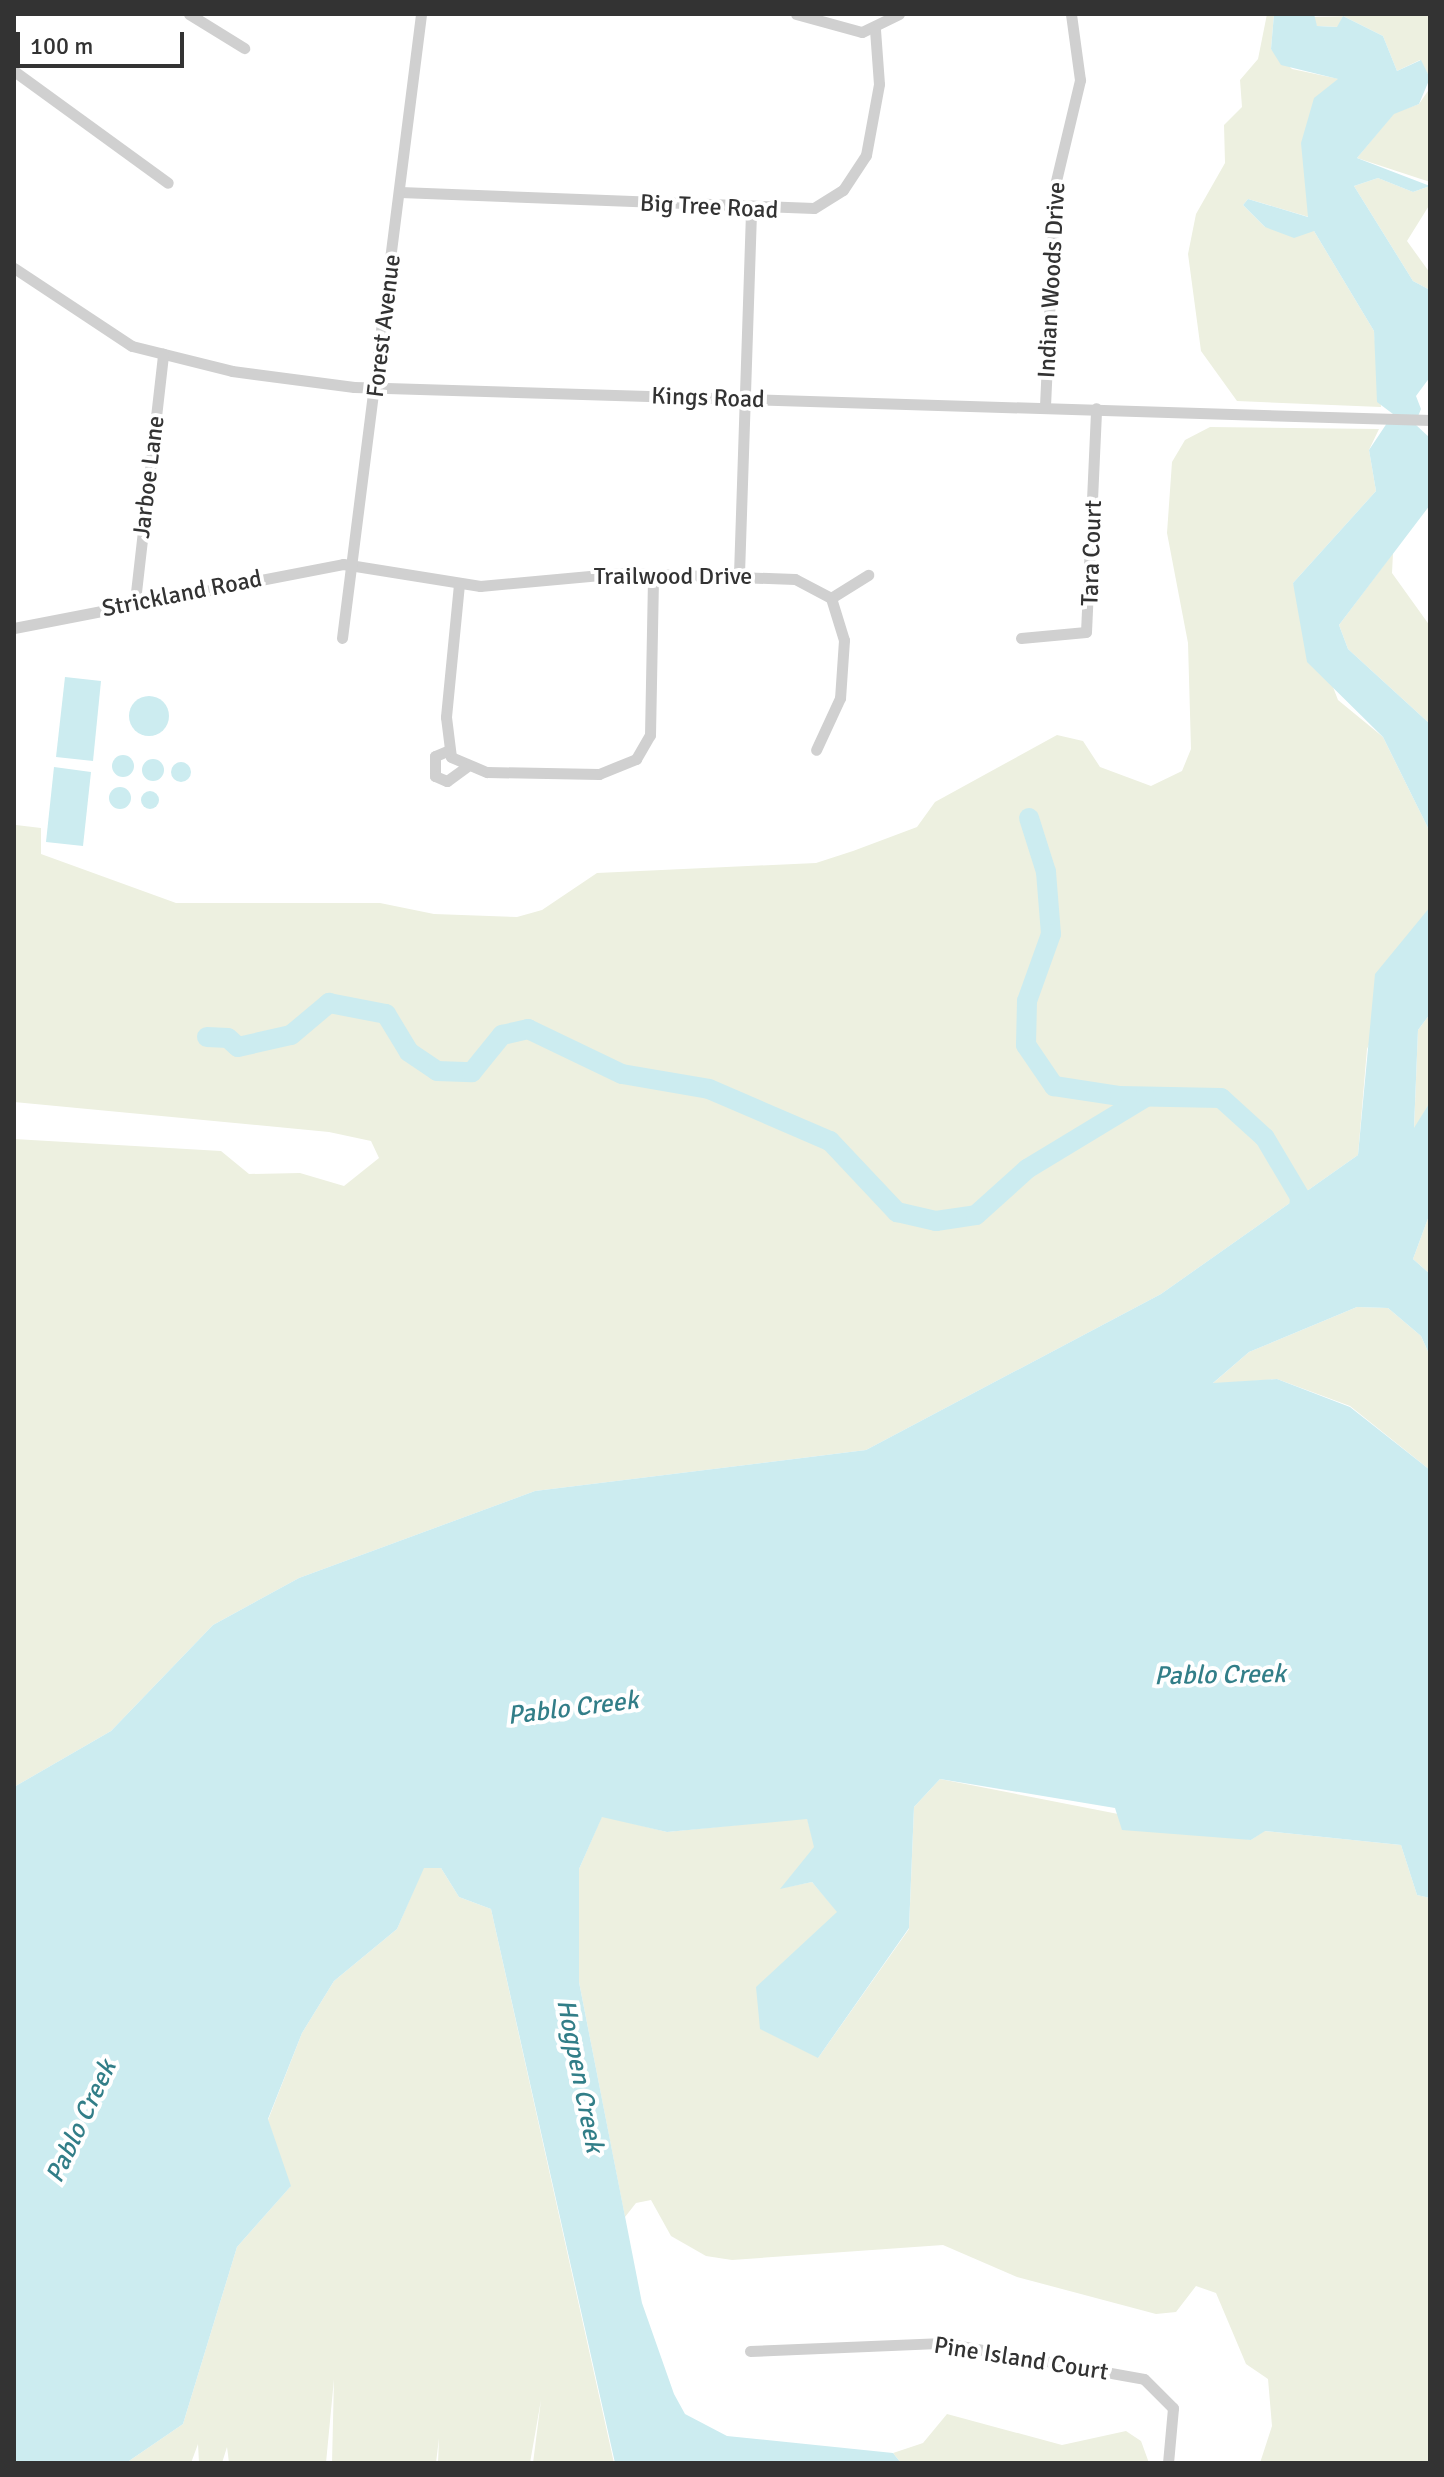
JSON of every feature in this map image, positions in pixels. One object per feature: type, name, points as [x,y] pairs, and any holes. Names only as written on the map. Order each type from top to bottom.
[{"type":"street","points":[[189,14],[244,48]]},
{"type":"street","name":"Forest Avenue","points":[[342,638],[377,389],[421,14]]},
{"type":"street","points":[[796,14],[848,30],[875,29],[899,14]]},
{"type":"street","name":"Indian Woods Drive","points":[[1045,406],[1055,185],[1080,80],[1071,14]]},
{"type":"street","name":"Big Tree Road","points":[[400,192],[751,209],[814,208],[856,175],[875,116],[875,29]]},
{"type":"street","points":[[14,71],[168,183]]},
{"type":"street","points":[[739,574],[751,209]]},
{"type":"street","name":"Kings Road","points":[[14,268],[113,337],[163,354],[232,371],[377,389],[1045,406],[1425,420]]},
{"type":"street","name":"Jarboe Lane","points":[[135,601],[163,354]]},
{"type":"street","name":"Tara Court","points":[[1021,638],[1086,632],[1096,408]]},
{"type":"street","name":"Strickland Road","points":[[14,628],[135,601],[351,565]]},
{"type":"street","name":"Trailwood Drive","points":[[351,565],[459,584],[653,574],[739,574],[795,579],[831,598]]},
{"type":"street","points":[[447,751],[466,767],[599,774],[636,759],[652,724],[653,574]]},
{"type":"street","points":[[816,750],[829,730],[845,666],[831,598],[868,575]]},
{"type":"street","points":[[447,751],[459,584]]},
{"type":"street","points":[[447,751],[435,756],[435,776],[447,781],[466,767]]},
{"type":"street","name":"Pine Island Court","points":[[750,2351],[944,2343],[1144,2379],[1173,2408],[1168,2463]]},
{"type":"green space","points":[[1267,14],[1274,14],[1271,49],[1292,69],[1339,79],[1305,155],[1309,217],[1248,199],[1243,205],[1265,227],[1314,231],[1374,331],[1381,407],[1237,401],[1201,351],[1188,254],[1196,214],[1225,163],[1224,125],[1242,107],[1240,80],[1258,59]]},
{"type":"green space","points":[[1430,14],[1430,78],[1420,60],[1397,71],[1383,36],[1343,16]]},
{"type":"green space","points":[[1343,16],[1338,27],[1317,26],[1311,17]]},
{"type":"green space","points":[[1430,88],[1430,182],[1357,158],[1394,113],[1419,104]]},
{"type":"green space","points":[[1378,178],[1413,192],[1430,186],[1430,204],[1407,241],[1430,273],[1430,290],[1413,281],[1354,186]]},
{"type":"green space","points":[[1210,427],[1379,429],[1369,450],[1376,491],[1293,583],[1338,700],[1383,737],[1430,832],[1430,907],[1367,1049],[1358,1155],[1161,1294],[866,1450],[535,1491],[299,1578],[213,1625],[111,1731],[14,1787],[14,1139],[221,1151],[249,1174],[300,1173],[344,1186],[379,1158],[371,1141],[329,1132],[14,1102],[16,825],[41,828],[41,854],[176,903],[380,903],[434,914],[517,917],[542,910],[597,873],[816,863],[853,851],[917,827],[935,802],[1057,735],[1083,741],[1100,767],[1151,786],[1182,771],[1191,749],[1188,643],[1167,533],[1172,462],[1185,440]]},
{"type":"green space","points":[[1393,553],[1392,573],[1430,626],[1430,724],[1348,649],[1339,625]]},
{"type":"green space","points":[[1430,1014],[1430,1102],[1414,1130],[1418,1030]]},
{"type":"green space","points":[[1430,1213],[1430,1274],[1413,1259]]},
{"type":"green space","points":[[1357,1307],[1388,1308],[1421,1336],[1430,1356],[1430,1470],[1350,1406],[1277,1379],[1212,1384],[1249,1352]]},
{"type":"green space","points":[[940,1779],[1251,1840],[1264,1831],[1401,1845],[1417,1895],[1430,1898],[1430,2463],[1260,2463],[1272,2426],[1268,2379],[1246,2364],[1216,2293],[1196,2286],[1176,2312],[1156,2314],[1017,2277],[943,2245],[732,2260],[706,2256],[671,2236],[651,2200],[636,2203],[625,2217],[579,1982],[579,1869],[602,1816],[667,1832],[807,1818],[815,1847],[782,1888],[812,1882],[838,1912],[818,2058],[909,1929],[914,1807]]},
{"type":"green space","points":[[423,1868],[441,1868],[459,1897],[491,1909],[614,2463],[533,2463],[541,2400],[530,2463],[438,2463],[439,2438],[436,2463],[332,2463],[334,2379],[326,2463],[229,2463],[227,2447],[222,2463],[199,2463],[198,2444],[191,2463],[126,2463],[183,2424],[237,2247],[290,2187],[268,2120],[302,2033],[334,1981],[397,1929]]},
{"type":"green space","points":[[947,2414],[1062,2445],[1126,2431],[1141,2441],[1149,2463],[901,2463],[893,2453],[923,2443]]},
{"type":"water","points":[[1274,14],[1314,14],[1317,26],[1337,27],[1343,16],[1383,36],[1397,71],[1421,60],[1430,78],[1419,104],[1394,114],[1357,158],[1430,186],[1413,192],[1378,178],[1354,186],[1413,281],[1430,290],[1430,377],[1416,396],[1421,409],[1415,424],[1430,438],[1430,505],[1339,625],[1348,649],[1430,724],[1430,832],[1383,737],[1307,662],[1293,583],[1376,491],[1369,450],[1393,414],[1377,402],[1374,331],[1314,231],[1294,238],[1265,227],[1243,205],[1248,199],[1308,217],[1301,143],[1314,98],[1338,79],[1281,65],[1271,49]]},
{"type":"water","points":[[65,677],[101,681],[93,761],[56,757]]},
{"type":"water","points":[[149,696],[163,702],[169,716],[163,730],[149,736],[135,730],[129,716],[135,702]]},
{"type":"water","points":[[123,755],[131,758],[134,766],[131,774],[123,777],[115,774],[112,766],[115,758]]},
{"type":"water","points":[[153,759],[161,762],[164,770],[161,778],[153,781],[145,778],[142,770],[145,762]]},
{"type":"water","points":[[181,762],[188,765],[191,772],[188,779],[181,782],[174,779],[171,772],[174,765]]},
{"type":"water","points":[[54,767],[91,772],[83,846],[46,842]]},
{"type":"water","points":[[120,787],[128,790],[131,798],[128,806],[120,809],[112,806],[109,798],[112,790]]},
{"type":"water","points":[[150,791],[159,800],[150,809],[141,800]]},
{"type":"water","points":[[1430,907],[1430,1014],[1418,1030],[1414,1128],[1430,1102],[1430,1213],[1413,1259],[1430,1274],[1430,1356],[1421,1336],[1388,1308],[1357,1307],[1249,1352],[1213,1383],[1277,1379],[1350,1407],[1430,1470],[1430,1898],[1417,1895],[1401,1845],[1265,1831],[1251,1840],[1122,1830],[1115,1808],[940,1779],[914,1807],[909,1928],[818,2058],[760,2029],[756,1987],[837,1912],[812,1882],[780,1889],[814,1847],[807,1819],[667,1832],[602,1817],[579,1869],[579,1982],[642,2303],[674,2394],[685,2414],[727,2436],[893,2453],[901,2463],[615,2463],[491,1909],[459,1897],[441,1868],[424,1868],[397,1929],[334,1981],[302,2033],[268,2119],[291,2186],[237,2247],[183,2424],[126,2463],[14,2463],[14,1787],[111,1731],[213,1625],[299,1578],[535,1491],[866,1450],[1161,1294],[1358,1155],[1375,974]]},
{"type":"waterway","points":[[1029,818],[1046,872],[1051,934],[1027,1001],[1026,1045],[1054,1086],[1120,1096],[1221,1098],[1265,1138],[1300,1197],[1298,1224]]},
{"type":"waterway","points":[[207,1037],[228,1038],[238,1047],[291,1035],[329,1003],[386,1014],[409,1052],[437,1071],[472,1072],[502,1035],[528,1029],[622,1074],[709,1089],[830,1141],[897,1212],[936,1221],[976,1215],[1027,1169],[1146,1097]]},
{"type":"water label","name":"Pablo Creek","points":[[1220,1676]]},
{"type":"water label","name":"Pablo Creek","points":[[573,1709]]},
{"type":"water label","name":"Hogpen Creek","points":[[579,2076]]},
{"type":"water label","name":"Pablo Creek","points":[[82,2122]]}]
